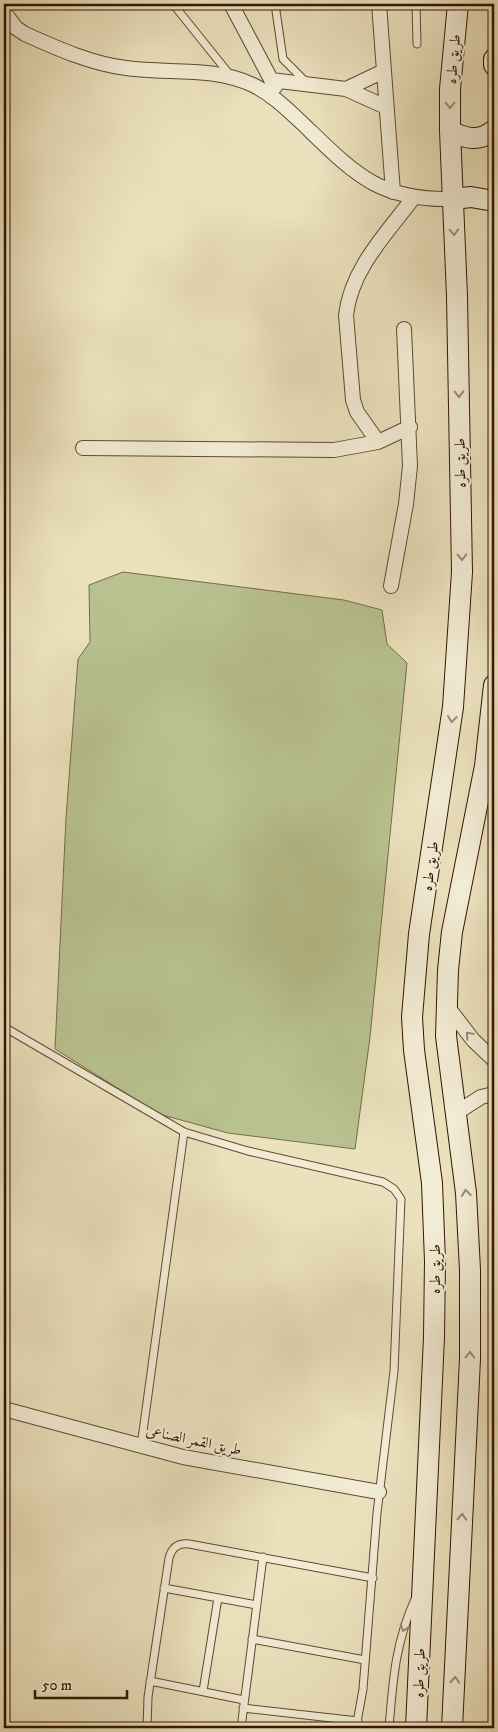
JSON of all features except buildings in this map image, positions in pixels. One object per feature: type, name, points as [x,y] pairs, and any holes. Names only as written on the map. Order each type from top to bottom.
[{"type":"main road","name":"طريق طره","points":[[416,1728],[434,1337],[435,1260],[431,1175],[414,1050],[412,1017],[419,934],[453,707],[462,582],[450,131],[450,89],[458,4]]},
{"type":"main road","points":[[494,59],[494,65]]},
{"type":"main road","points":[[450,131],[467,138],[475,138],[489,134],[494,130]]},
{"type":"main road","points":[[453,199],[471,197],[494,201]]},
{"type":"main road","points":[[452,1728],[470,1349],[470,1246],[446,1036],[447,1006],[452,932],[485,766],[494,685]]},
{"type":"street","points":[[231,4],[283,104]]},
{"type":"street","points":[[379,4],[393,192]]},
{"type":"street","points":[[4,12],[16,28],[25,34],[101,63],[126,68],[200,71],[232,77],[263,90],[283,104],[347,167],[364,179],[393,192],[414,197],[453,199]]},
{"type":"street","points":[[346,89],[384,71]]},
{"type":"street","points":[[271,80],[346,89],[386,107]]},
{"type":"street","points":[[378,442],[357,412],[353,400],[346,315],[347,304],[358,272],[414,197]]},
{"type":"street","points":[[391,586],[409,485],[410,427],[404,329]]},
{"type":"street","points":[[83,448],[334,450],[378,442],[410,427]]},
{"type":"street","points":[[447,1006],[468,1034],[494,1060]]},
{"type":"street","points":[[456,1113],[481,1097],[494,1094]]},
{"type":"street","name":"طريق القمر الصناعى","points":[[4,1409],[183,1457],[379,1492]]},
{"type":"lane","points":[[173,4],[232,77]]},
{"type":"lane","points":[[275,4],[284,59],[308,84]]},
{"type":"lane","points":[[416,4],[417,44]]},
{"type":"lane","points":[[4,1027],[184,1132],[248,1151],[383,1182],[398,1194],[402,1205],[394,1371],[379,1492],[373,1578],[357,1725],[243,1708]]},
{"type":"lane","points":[[140,1446],[184,1132]]},
{"type":"lane","points":[[147,1728],[150,1681],[170,1552],[178,1545],[188,1544],[373,1578]]},
{"type":"lane","points":[[241,1728],[263,1557]]},
{"type":"lane","points":[[389,1728],[396,1655],[402,1633],[422,1583]]},
{"type":"lane","points":[[164,1588],[257,1605]]},
{"type":"lane","points":[[203,1691],[218,1598]]},
{"type":"lane","points":[[252,1639],[365,1660]]},
{"type":"lane","points":[[150,1681],[244,1700]]},
{"type":"green space","points":[[123,572],[344,600],[382,610],[387,644],[407,663],[370,1037],[355,1149],[228,1133],[159,1114],[55,1049],[66,818],[78,659],[90,642],[89,585]]}]
